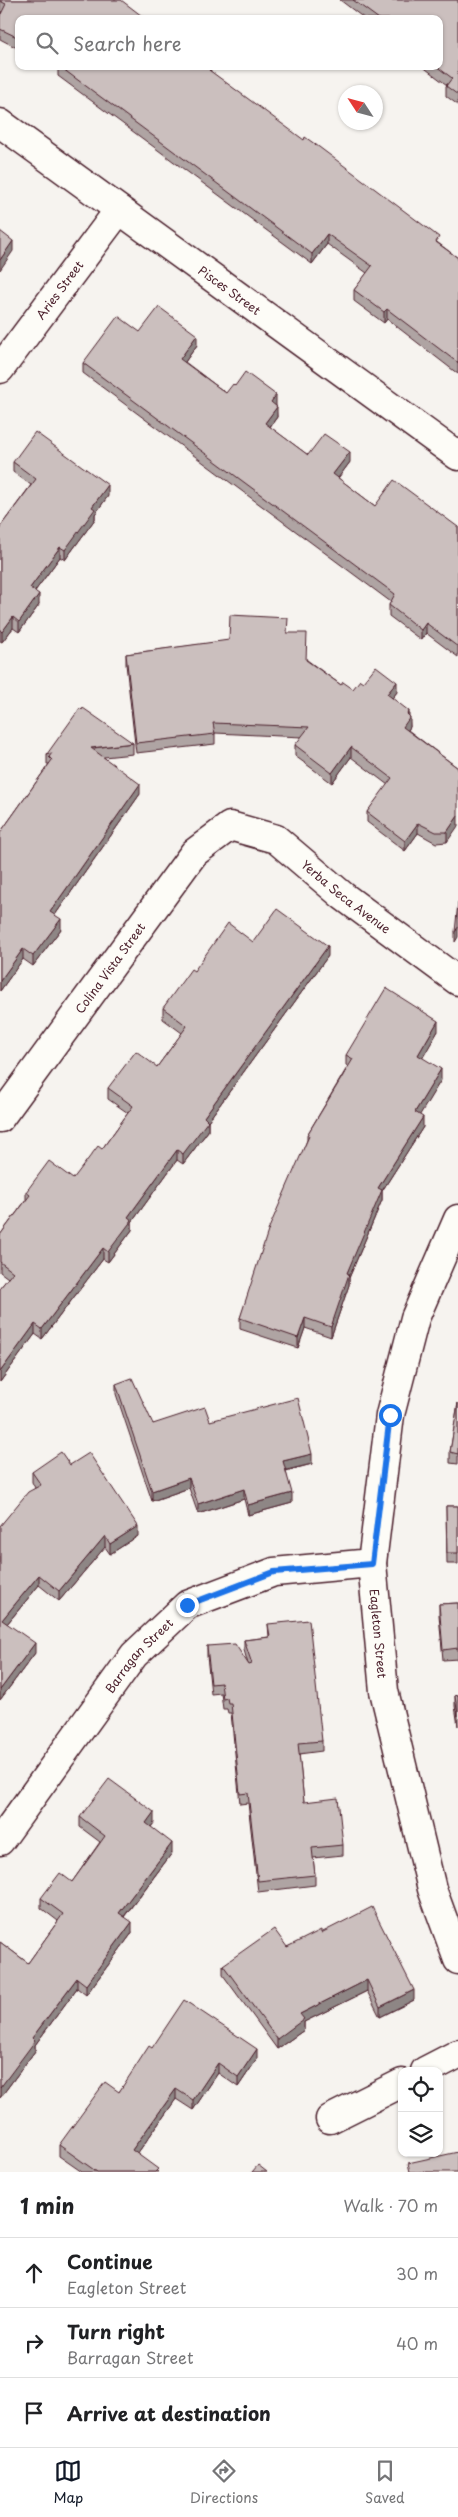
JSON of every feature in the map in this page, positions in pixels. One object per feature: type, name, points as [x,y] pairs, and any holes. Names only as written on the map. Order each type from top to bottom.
[{"type":"street","name":"Pisces Street","points":[[0,123],[458,456]]},
{"type":"street","name":"Aries Street","points":[[0,370],[119,210]]},
{"type":"street","name":"Yerba Seca Avenue","points":[[230,826],[276,839],[344,896],[458,981]]},
{"type":"street","name":"Colina Vista Street","points":[[0,1118],[194,853],[230,826]]},
{"type":"street","name":"Eagleton Street","points":[[458,1219],[415,1318],[390,1415],[372,1564],[384,1691],[432,1889],[458,1960]]},
{"type":"street","name":"Barragan Street","points":[[0,1840],[134,1655],[187,1605],[274,1572],[372,1564]]},
{"type":"street","points":[[433,2067],[458,2054]]},
{"type":"street","points":[[330,2119],[398,2085]]},
{"type":"building","points":[[121,0],[141,15],[15,15],[15,36],[0,29],[0,16],[6,4],[0,1]]},
{"type":"building","points":[[353,0],[458,0],[458,95],[446,86],[452,78],[441,70],[443,70],[443,15],[374,15]]},
{"type":"building","points":[[64,70],[209,70],[304,140],[305,137],[319,147],[439,237],[436,242],[458,258],[458,363],[387,309],[384,312],[354,290],[372,266],[327,234],[312,254]]},
{"type":"building","points":[[0,231],[13,241],[0,260]]},
{"type":"building","points":[[159,307],[197,335],[180,359],[226,393],[233,384],[235,386],[245,372],[276,395],[271,402],[277,407],[265,423],[308,455],[324,434],[350,452],[333,474],[375,506],[394,480],[458,527],[458,647],[426,623],[421,630],[389,605],[395,594],[83,363],[118,316],[140,332]]},
{"type":"building","points":[[35,432],[108,485],[92,507],[95,509],[65,550],[60,547],[30,588],[39,594],[19,622],[13,617],[2,632],[0,630],[0,527],[36,479],[13,462]]},
{"type":"building","points":[[230,615],[288,618],[287,633],[307,633],[306,660],[341,685],[343,682],[353,689],[360,680],[363,682],[376,666],[397,682],[387,694],[409,711],[407,714],[410,717],[403,727],[458,768],[458,816],[447,832],[436,832],[418,823],[405,841],[367,812],[392,778],[351,747],[332,773],[295,745],[309,727],[213,723],[215,734],[136,743],[126,654],[229,640]]},
{"type":"building","points":[[80,708],[82,710],[83,708],[133,743],[91,748],[140,784],[50,912],[61,919],[33,956],[23,949],[0,981],[0,833],[52,760],[49,757],[52,753],[47,754]]},
{"type":"building","points":[[458,902],[458,927],[455,932]]},
{"type":"building","points":[[277,909],[328,946],[204,1117],[208,1121],[183,1154],[177,1150],[128,1217],[132,1220],[108,1252],[103,1248],[42,1329],[35,1324],[0,1372],[0,1288],[13,1272],[0,1262],[0,1235],[30,1195],[26,1192],[49,1161],[73,1179],[98,1146],[102,1149],[133,1106],[108,1088],[136,1051],[157,1067],[187,1026],[163,1008],[191,969],[194,971],[228,923],[253,942]]},
{"type":"building","points":[[386,988],[438,1021],[418,1055],[441,1069],[415,1112],[423,1117],[378,1188],[382,1190],[347,1273],[349,1274],[331,1327],[305,1318],[298,1338],[240,1318],[269,1228],[309,1136],[307,1135],[353,1059],[346,1055]]},
{"type":"building","points":[[132,1378],[153,1424],[205,1407],[210,1421],[298,1398],[312,1454],[283,1461],[292,1493],[248,1505],[244,1489],[198,1504],[189,1478],[152,1491],[116,1384]]},
{"type":"building","points":[[458,1403],[458,1454],[450,1452]]},
{"type":"building","points":[[61,1452],[70,1465],[89,1453],[138,1526],[110,1544],[105,1536],[59,1591],[39,1575],[2,1620],[35,1643],[0,1690],[0,1526],[28,1492],[41,1485],[32,1472]]},
{"type":"building","points":[[446,1506],[458,1506],[458,1553],[447,1553]]},
{"type":"building","points":[[458,1603],[458,1648],[443,1650],[439,1604]]},
{"type":"building","points":[[309,1620],[322,1741],[298,1743],[304,1802],[338,1798],[343,1845],[312,1848],[315,1875],[258,1881],[248,1793],[240,1794],[231,1703],[228,1703],[227,1698],[223,1699],[221,1683],[211,1684],[207,1646],[235,1644],[249,1665],[252,1664],[244,1640],[270,1637],[268,1624]]},
{"type":"building","points":[[458,1695],[458,1716],[455,1696]]},
{"type":"building","points":[[109,1779],[154,1812],[146,1823],[172,1843],[119,1913],[132,1922],[86,1985],[77,1978],[32,2038],[35,2041],[0,2088],[0,1942],[28,1963],[63,1914],[41,1898],[60,1873],[72,1882],[105,1836],[80,1817]]},
{"type":"building","points":[[372,1907],[414,1990],[380,2007],[367,1980],[300,2014],[304,2019],[277,2039],[223,1965],[274,1929],[287,1947],[321,1930],[321,1933]]},
{"type":"building","points":[[184,2000],[257,2049],[238,2077],[218,2063],[193,2100],[176,2089],[132,2150],[158,2169],[155,2172],[97,2172],[59,2145],[105,2082],[119,2092],[149,2046],[152,2048]]},
{"type":"building","points":[[458,2152],[458,2172],[410,2172],[408,2163],[443,2157],[443,2155]]},
{"type":"building","points":[[258,2165],[267,2172],[252,2172]]},
{"type":"route","points":[[187,1605],[274,1572],[372,1564],[390,1415]]}]
